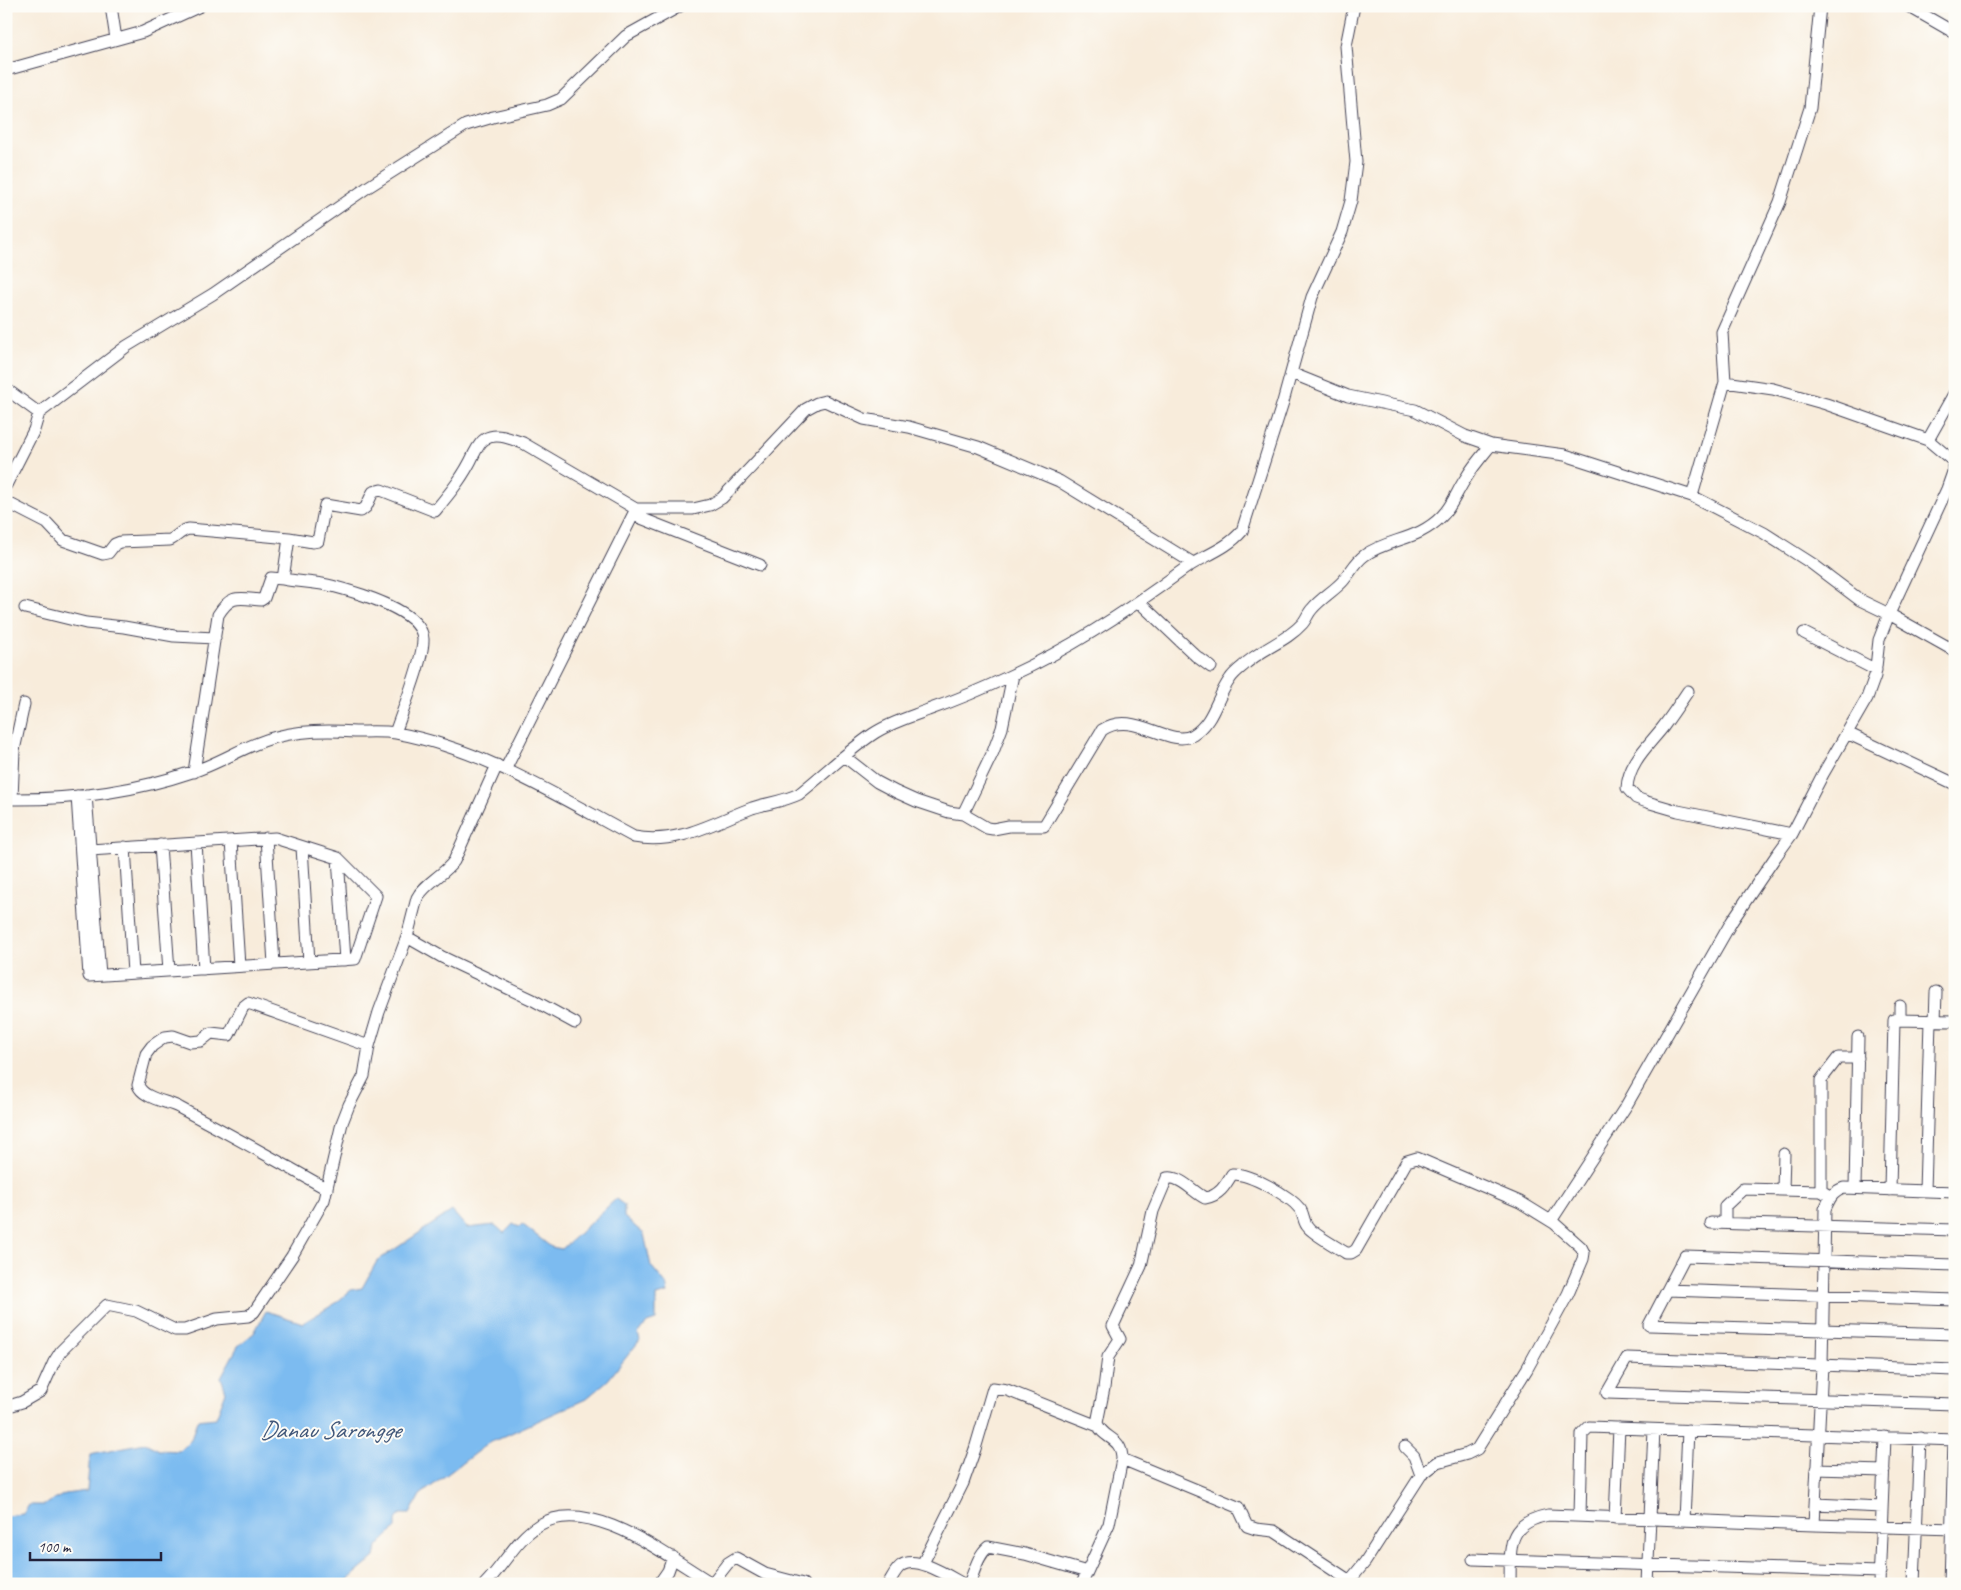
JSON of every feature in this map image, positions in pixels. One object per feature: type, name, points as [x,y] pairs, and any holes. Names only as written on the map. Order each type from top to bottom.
[{"type":"street","points":[[111,6],[116,39]]},
{"type":"street","points":[[6,70],[143,32],[200,6]]},
{"type":"street","points":[[6,485],[34,430],[39,413],[127,346],[213,294],[368,187],[466,125],[561,99],[626,36],[680,6]]},
{"type":"street","points":[[24,704],[14,750],[9,799],[81,796],[122,790],[194,772],[273,737],[327,730],[395,733],[448,747],[502,767],[572,802],[634,837],[644,838],[692,833],[753,808],[792,798],[800,794],[873,734],[889,725],[966,696],[1068,647],[1139,602],[1193,563],[1226,546],[1242,531],[1291,373],[1312,297],[1342,232],[1351,201],[1356,162],[1346,46],[1354,6]]},
{"type":"street","points":[[1692,496],[1724,382],[1722,332],[1780,202],[1810,108],[1820,6]]},
{"type":"street","points":[[1908,6],[1955,33]]},
{"type":"street","points":[[1291,373],[1348,396],[1415,410],[1464,436],[1492,445],[1565,455],[1692,496],[1764,533],[1811,562],[1860,600],[1955,651]]},
{"type":"street","points":[[1551,1221],[1626,1106],[1732,921],[1792,834],[1867,698],[1876,670],[1876,651],[1879,640],[1889,614],[1936,516],[1953,472],[1952,462],[1928,440],[1826,404],[1773,389],[1724,382]]},
{"type":"street","points":[[6,389],[39,413]]},
{"type":"street","points":[[1928,440],[1955,392]]},
{"type":"street","points":[[634,512],[693,509],[710,505],[722,498],[806,409],[825,401],[864,418],[909,427],[978,447],[1059,481],[1193,563]]},
{"type":"street","points":[[6,502],[47,523],[63,540],[103,554],[108,554],[115,544],[120,542],[170,540],[189,529],[313,542],[318,541],[323,506],[361,511],[366,507],[373,492],[377,490],[387,492],[435,512],[458,483],[483,440],[491,436],[505,437],[523,443],[634,512],[760,566]]},
{"type":"street","points":[[845,757],[878,782],[896,792],[949,812],[963,814],[987,828],[1044,826],[1102,730],[1120,723],[1138,725],[1171,736],[1190,737],[1210,719],[1230,680],[1253,658],[1301,625],[1311,609],[1344,579],[1358,559],[1372,549],[1408,538],[1423,531],[1441,517],[1456,496],[1464,479],[1492,445]]},
{"type":"street","points":[[6,1407],[22,1402],[41,1391],[61,1351],[107,1305],[136,1310],[175,1330],[185,1330],[217,1320],[248,1316],[254,1312],[292,1256],[324,1200],[342,1123],[364,1076],[369,1046],[407,937],[415,904],[420,893],[448,869],[454,861],[634,512]]},
{"type":"street","points":[[283,579],[289,538]]},
{"type":"street","points":[[194,772],[218,615],[229,601],[234,598],[262,599],[271,578],[331,586],[379,601],[408,616],[419,627],[423,638],[420,659],[395,733]]},
{"type":"street","points":[[1139,602],[1196,656],[1210,666]]},
{"type":"street","points":[[25,608],[86,623],[124,627],[174,636],[216,638]]},
{"type":"street","points":[[1804,633],[1876,670]]},
{"type":"street","points":[[963,814],[993,752],[1002,728],[1013,675]]},
{"type":"street","points":[[1688,691],[1675,712],[1638,758],[1627,779],[1627,788],[1636,798],[1678,811],[1792,834]]},
{"type":"street","points":[[1847,733],[1955,784]]},
{"type":"street","points":[[81,796],[90,850],[95,976]]},
{"type":"street","points":[[81,796],[95,976]]},
{"type":"street","points":[[266,838],[274,964]]},
{"type":"street","points":[[90,850],[275,838],[338,858],[376,896],[355,959],[95,976]]},
{"type":"street","points":[[231,840],[239,966]]},
{"type":"street","points":[[196,843],[204,969]]},
{"type":"street","points":[[160,845],[169,971]]},
{"type":"street","points":[[125,847],[133,973]]},
{"type":"street","points":[[302,847],[310,962]]},
{"type":"street","points":[[338,858],[344,960]]},
{"type":"street","points":[[407,937],[442,957],[533,1000],[574,1023]]},
{"type":"street","points":[[1925,1191],[1936,992]]},
{"type":"street","points":[[327,1189],[250,1144],[173,1104],[144,1093],[138,1085],[146,1054],[152,1046],[165,1038],[173,1036],[196,1042],[201,1041],[211,1033],[229,1035],[243,1007],[248,1003],[369,1046]]},
{"type":"street","points":[[1900,1006],[1900,1020]]},
{"type":"street","points":[[1890,1190],[1894,1020],[1955,1022]]},
{"type":"street","points":[[1855,1188],[1858,1037]]},
{"type":"street","points":[[1814,1525],[1822,1365],[1826,1194],[1821,1080],[1838,1058],[1858,1058]]},
{"type":"street","points":[[1783,1190],[1784,1154]]},
{"type":"street","points":[[1098,1426],[1097,1420],[1108,1357],[1120,1339],[1113,1330],[1113,1326],[1141,1266],[1147,1246],[1151,1219],[1166,1178],[1174,1178],[1186,1184],[1205,1198],[1215,1197],[1232,1174],[1241,1174],[1279,1193],[1295,1204],[1302,1211],[1308,1227],[1346,1253],[1351,1253],[1356,1250],[1407,1161],[1417,1158],[1520,1202],[1551,1221],[1571,1237],[1584,1253],[1568,1294],[1518,1384],[1476,1449],[1472,1452],[1438,1462],[1421,1475],[1365,1562],[1348,1582],[1274,1532],[1247,1526],[1238,1507],[1122,1459]]},
{"type":"street","points":[[1725,1224],[1725,1206],[1743,1190],[1783,1190],[1826,1194],[1844,1188],[1955,1192]]},
{"type":"street","points":[[1711,1223],[1955,1230]]},
{"type":"street","points":[[1955,1265],[1685,1256],[1649,1325],[1955,1334]]},
{"type":"street","points":[[1668,1290],[1955,1300]]},
{"type":"street","points":[[1955,1370],[1627,1358],[1608,1393],[1955,1404]]},
{"type":"street","points":[[923,1564],[963,1483],[993,1388],[1007,1390],[1098,1426],[1118,1442],[1122,1450],[1122,1459],[1109,1524],[1082,1584]]},
{"type":"street","points":[[1580,1516],[1582,1434],[1589,1427],[1954,1440],[1950,1584]]},
{"type":"street","points":[[1615,1518],[1619,1428]]},
{"type":"street","points":[[1647,1584],[1654,1430]]},
{"type":"street","points":[[1684,1520],[1688,1430]]},
{"type":"street","points":[[1473,1559],[1648,1565],[1880,1578],[1885,1437]]},
{"type":"street","points":[[1914,1584],[1920,1438]]},
{"type":"street","points":[[1405,1447],[1414,1456],[1421,1475]]},
{"type":"street","points":[[1816,1469],[1884,1471]]},
{"type":"street","points":[[1815,1504],[1882,1507]]},
{"type":"street","points":[[1510,1584],[1513,1535],[1522,1525],[1535,1518],[1548,1515],[1953,1529]]},
{"type":"street","points":[[485,1584],[509,1552],[532,1530],[547,1521],[568,1517],[595,1520],[622,1530],[673,1557],[710,1582],[713,1582],[728,1563],[736,1558],[765,1574],[803,1584]]},
{"type":"street","points":[[969,1584],[978,1562],[988,1547],[1025,1554],[1087,1572]]},
{"type":"street","points":[[659,1584],[668,1571],[673,1557]]},
{"type":"street","points":[[888,1584],[900,1566],[909,1563],[923,1564],[963,1584]]},
{"type":"water","name":"Danau Sarongge","points":[[616,1199],[624,1205],[624,1217],[644,1234],[651,1266],[666,1284],[668,1293],[656,1296],[656,1320],[647,1323],[638,1334],[640,1340],[608,1380],[586,1399],[487,1444],[420,1495],[410,1514],[400,1514],[396,1520],[396,1528],[377,1547],[375,1557],[343,1584],[6,1584],[6,1516],[23,1514],[29,1505],[44,1505],[65,1494],[87,1491],[90,1454],[145,1443],[159,1450],[179,1451],[191,1440],[197,1420],[216,1418],[226,1392],[221,1377],[238,1346],[254,1333],[266,1311],[303,1323],[336,1303],[351,1290],[362,1288],[377,1261],[452,1211],[467,1228],[495,1225],[504,1233],[513,1224],[519,1227],[522,1224],[551,1247],[562,1249]]}]
